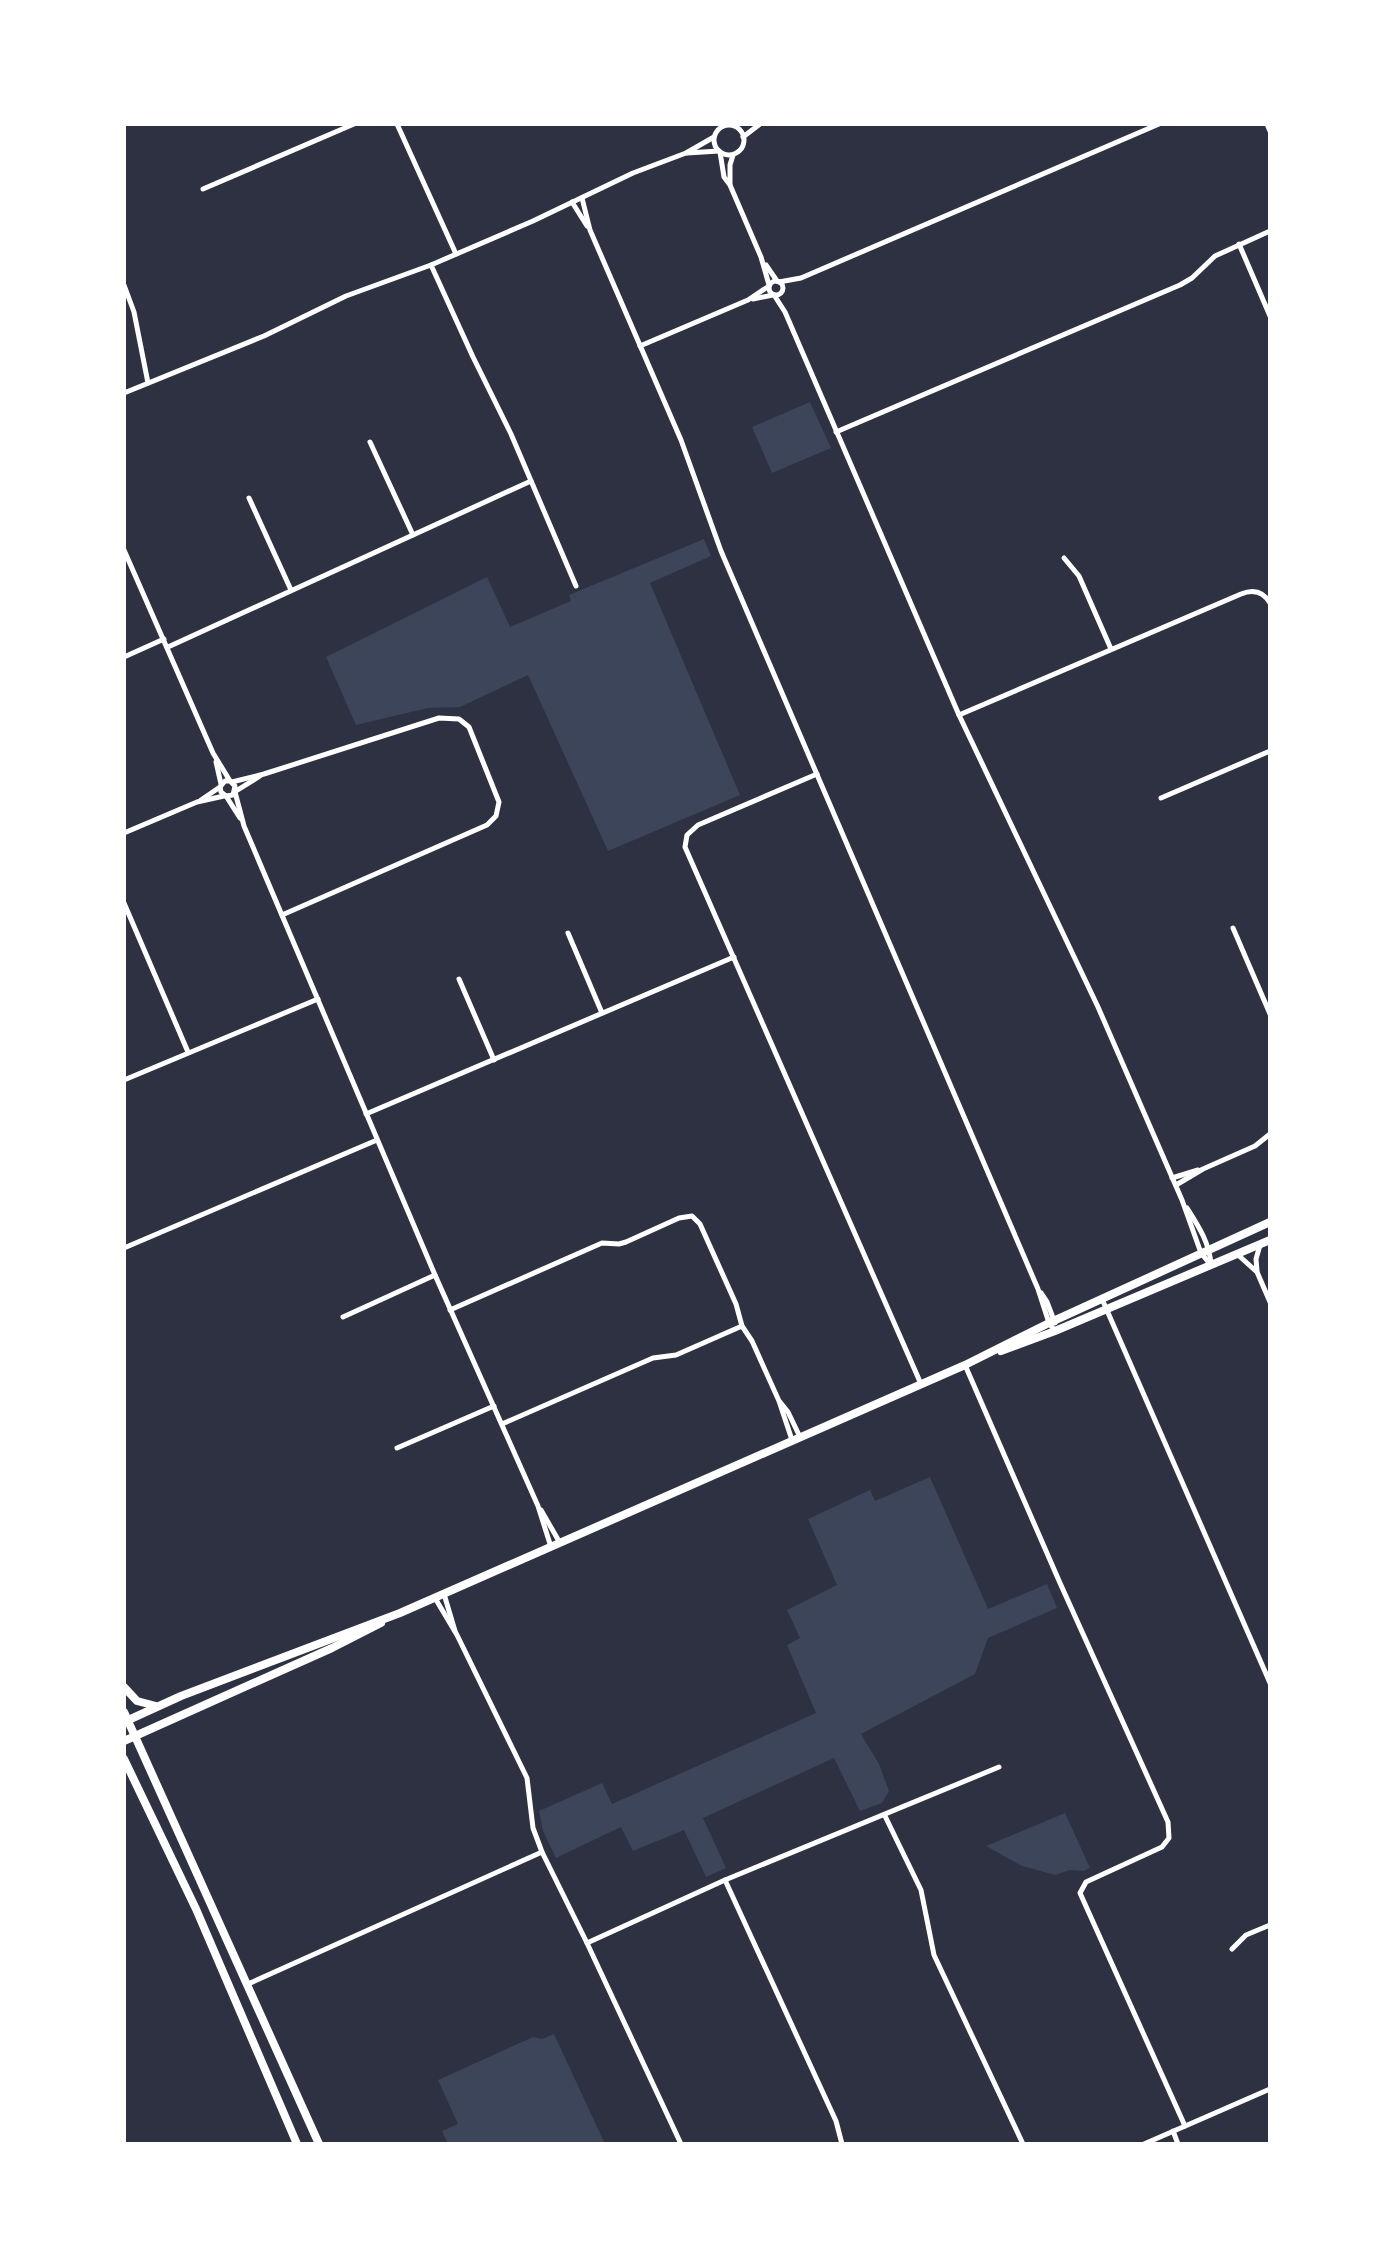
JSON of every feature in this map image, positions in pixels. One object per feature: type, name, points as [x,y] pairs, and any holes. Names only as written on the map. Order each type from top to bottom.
[{"type":"main road","points":[[965,1365],[1270,1222]]},
{"type":"main road","points":[[124,1741],[332,1648],[400,1613],[796,1438],[1270,1240]]},
{"type":"main road","points":[[319,2144],[125,1718],[400,1613]]},
{"type":"main road","points":[[124,1687],[137,1701],[157,1706]]},
{"type":"main road","points":[[124,1759],[194,1906],[297,2144]]},
{"type":"main road","points":[[194,1906],[209,1899]]},
{"type":"street","points":[[203,189],[354,124]]},
{"type":"street","points":[[397,124],[456,254]]},
{"type":"street","points":[[124,393],[264,336],[346,296],[431,265],[649,166],[686,153],[714,137],[721,126],[747,124]]},
{"type":"street","points":[[743,137],[760,124]]},
{"type":"street","points":[[640,346],[748,300],[778,294],[801,278],[1159,124]]},
{"type":"street","points":[[1267,124],[1270,131]]},
{"type":"street","points":[[730,185],[733,155],[743,146],[743,137],[735,126]]},
{"type":"street","points":[[714,137],[724,177],[761,257],[769,291],[778,294]]},
{"type":"street","points":[[686,153],[719,151],[733,155]]},
{"type":"street","points":[[582,198],[590,230],[689,461],[721,551],[1055,1331]]},
{"type":"street","points":[[572,202],[590,230]]},
{"type":"street","points":[[836,432],[1180,285],[1215,256],[1270,231]]},
{"type":"street","points":[[1239,244],[1270,316]]},
{"type":"street","points":[[761,257],[782,285],[778,294],[785,312],[959,715],[1090,990],[1211,1265]]},
{"type":"street","points":[[431,265],[576,586]]},
{"type":"street","points":[[748,300],[769,285],[801,278]]},
{"type":"street","points":[[124,285],[134,312],[148,383]]},
{"type":"street","points":[[370,442],[413,535]]},
{"type":"street","points":[[168,647],[531,481]]},
{"type":"street","points":[[249,498],[291,590]]},
{"type":"street","points":[[124,550],[213,753],[221,792],[244,826]]},
{"type":"street","points":[[1064,558],[1079,576],[1111,649]]},
{"type":"street","points":[[959,715],[1241,594],[1256,591],[1270,603]]},
{"type":"street","points":[[124,657],[164,639]]},
{"type":"street","points":[[124,833],[197,802],[225,781],[264,774],[439,718],[459,719],[469,727],[499,802],[496,816],[487,825],[282,915]]},
{"type":"street","points":[[1161,798],[1270,751]]},
{"type":"street","points":[[213,753],[235,786],[244,826],[450,1310],[555,1545]]},
{"type":"street","points":[[197,802],[231,796],[264,774]]},
{"type":"street","points":[[817,774],[698,825],[687,835],[685,842],[921,1384]]},
{"type":"street","points":[[124,903],[188,1052]]},
{"type":"street","points":[[1233,928],[1270,1014]]},
{"type":"street","points":[[568,933],[602,1013]]},
{"type":"street","points":[[366,1114],[734,957]]},
{"type":"street","points":[[459,979],[494,1060]]},
{"type":"street","points":[[124,1080],[318,999]]},
{"type":"street","points":[[1176,1185],[1248,1149],[1270,1134]]},
{"type":"street","points":[[124,1248],[377,1140]]},
{"type":"street","points":[[1172,1178],[1203,1169]]},
{"type":"street","points":[[450,1310],[602,1243],[626,1242],[679,1218],[692,1216],[700,1224],[736,1304],[742,1326],[752,1341],[796,1438]]},
{"type":"street","points":[[1260,1244],[1257,1272],[1270,1302]]},
{"type":"street","points":[[1237,1254],[1257,1272]]},
{"type":"street","points":[[343,1317],[435,1275]]},
{"type":"street","points":[[1102,1299],[1270,1683]]},
{"type":"street","points":[[502,1424],[653,1358],[676,1355],[742,1326]]},
{"type":"street","points":[[965,1365],[1168,1822],[1169,1838],[1162,1847],[1086,1882],[1080,1893],[1185,2126]]},
{"type":"street","points":[[397,1448],[494,1406]]},
{"type":"street","points":[[439,1596],[527,1778],[533,1828],[542,1852],[681,2144]]},
{"type":"street","points":[[587,1943],[725,1880],[999,1767]]},
{"type":"street","points":[[885,1816],[921,1890],[934,1955],[1023,2144]]},
{"type":"street","points":[[248,1984],[542,1852]]},
{"type":"street","points":[[725,1880],[836,2121],[842,2144]]},
{"type":"street","points":[[1232,1949],[1246,1935],[1270,1925]]},
{"type":"street","points":[[1144,2144],[1270,2089]]},
{"type":"street","points":[[1173,2131],[1178,2144]]},
{"type":"shaded area","points":[[810,402],[831,448],[772,473],[752,427]]},
{"type":"shaded area","points":[[704,539],[711,556],[650,583],[740,795],[608,851],[528,675],[460,707],[428,708],[356,725],[326,657],[487,577],[510,627],[571,601],[569,595]]},
{"type":"shaded area","points":[[930,1477],[988,1609],[1047,1584],[1057,1608],[988,1638],[975,1674],[861,1734],[879,1764],[889,1791],[882,1803],[860,1811],[834,1758],[703,1818],[726,1868],[706,1877],[684,1830],[633,1851],[621,1827],[556,1858],[543,1831],[539,1811],[602,1783],[612,1804],[816,1713],[787,1645],[800,1638],[787,1610],[837,1585],[808,1519],[870,1490],[875,1501]]},
{"type":"shaded area","points":[[1065,1813],[1090,1868],[1084,1871],[1070,1870],[1055,1875],[1022,1866],[986,1846]]},
{"type":"shaded area","points":[[554,2034],[605,2144],[448,2144],[442,2131],[458,2124],[438,2080],[533,2037],[542,2039]]}]
